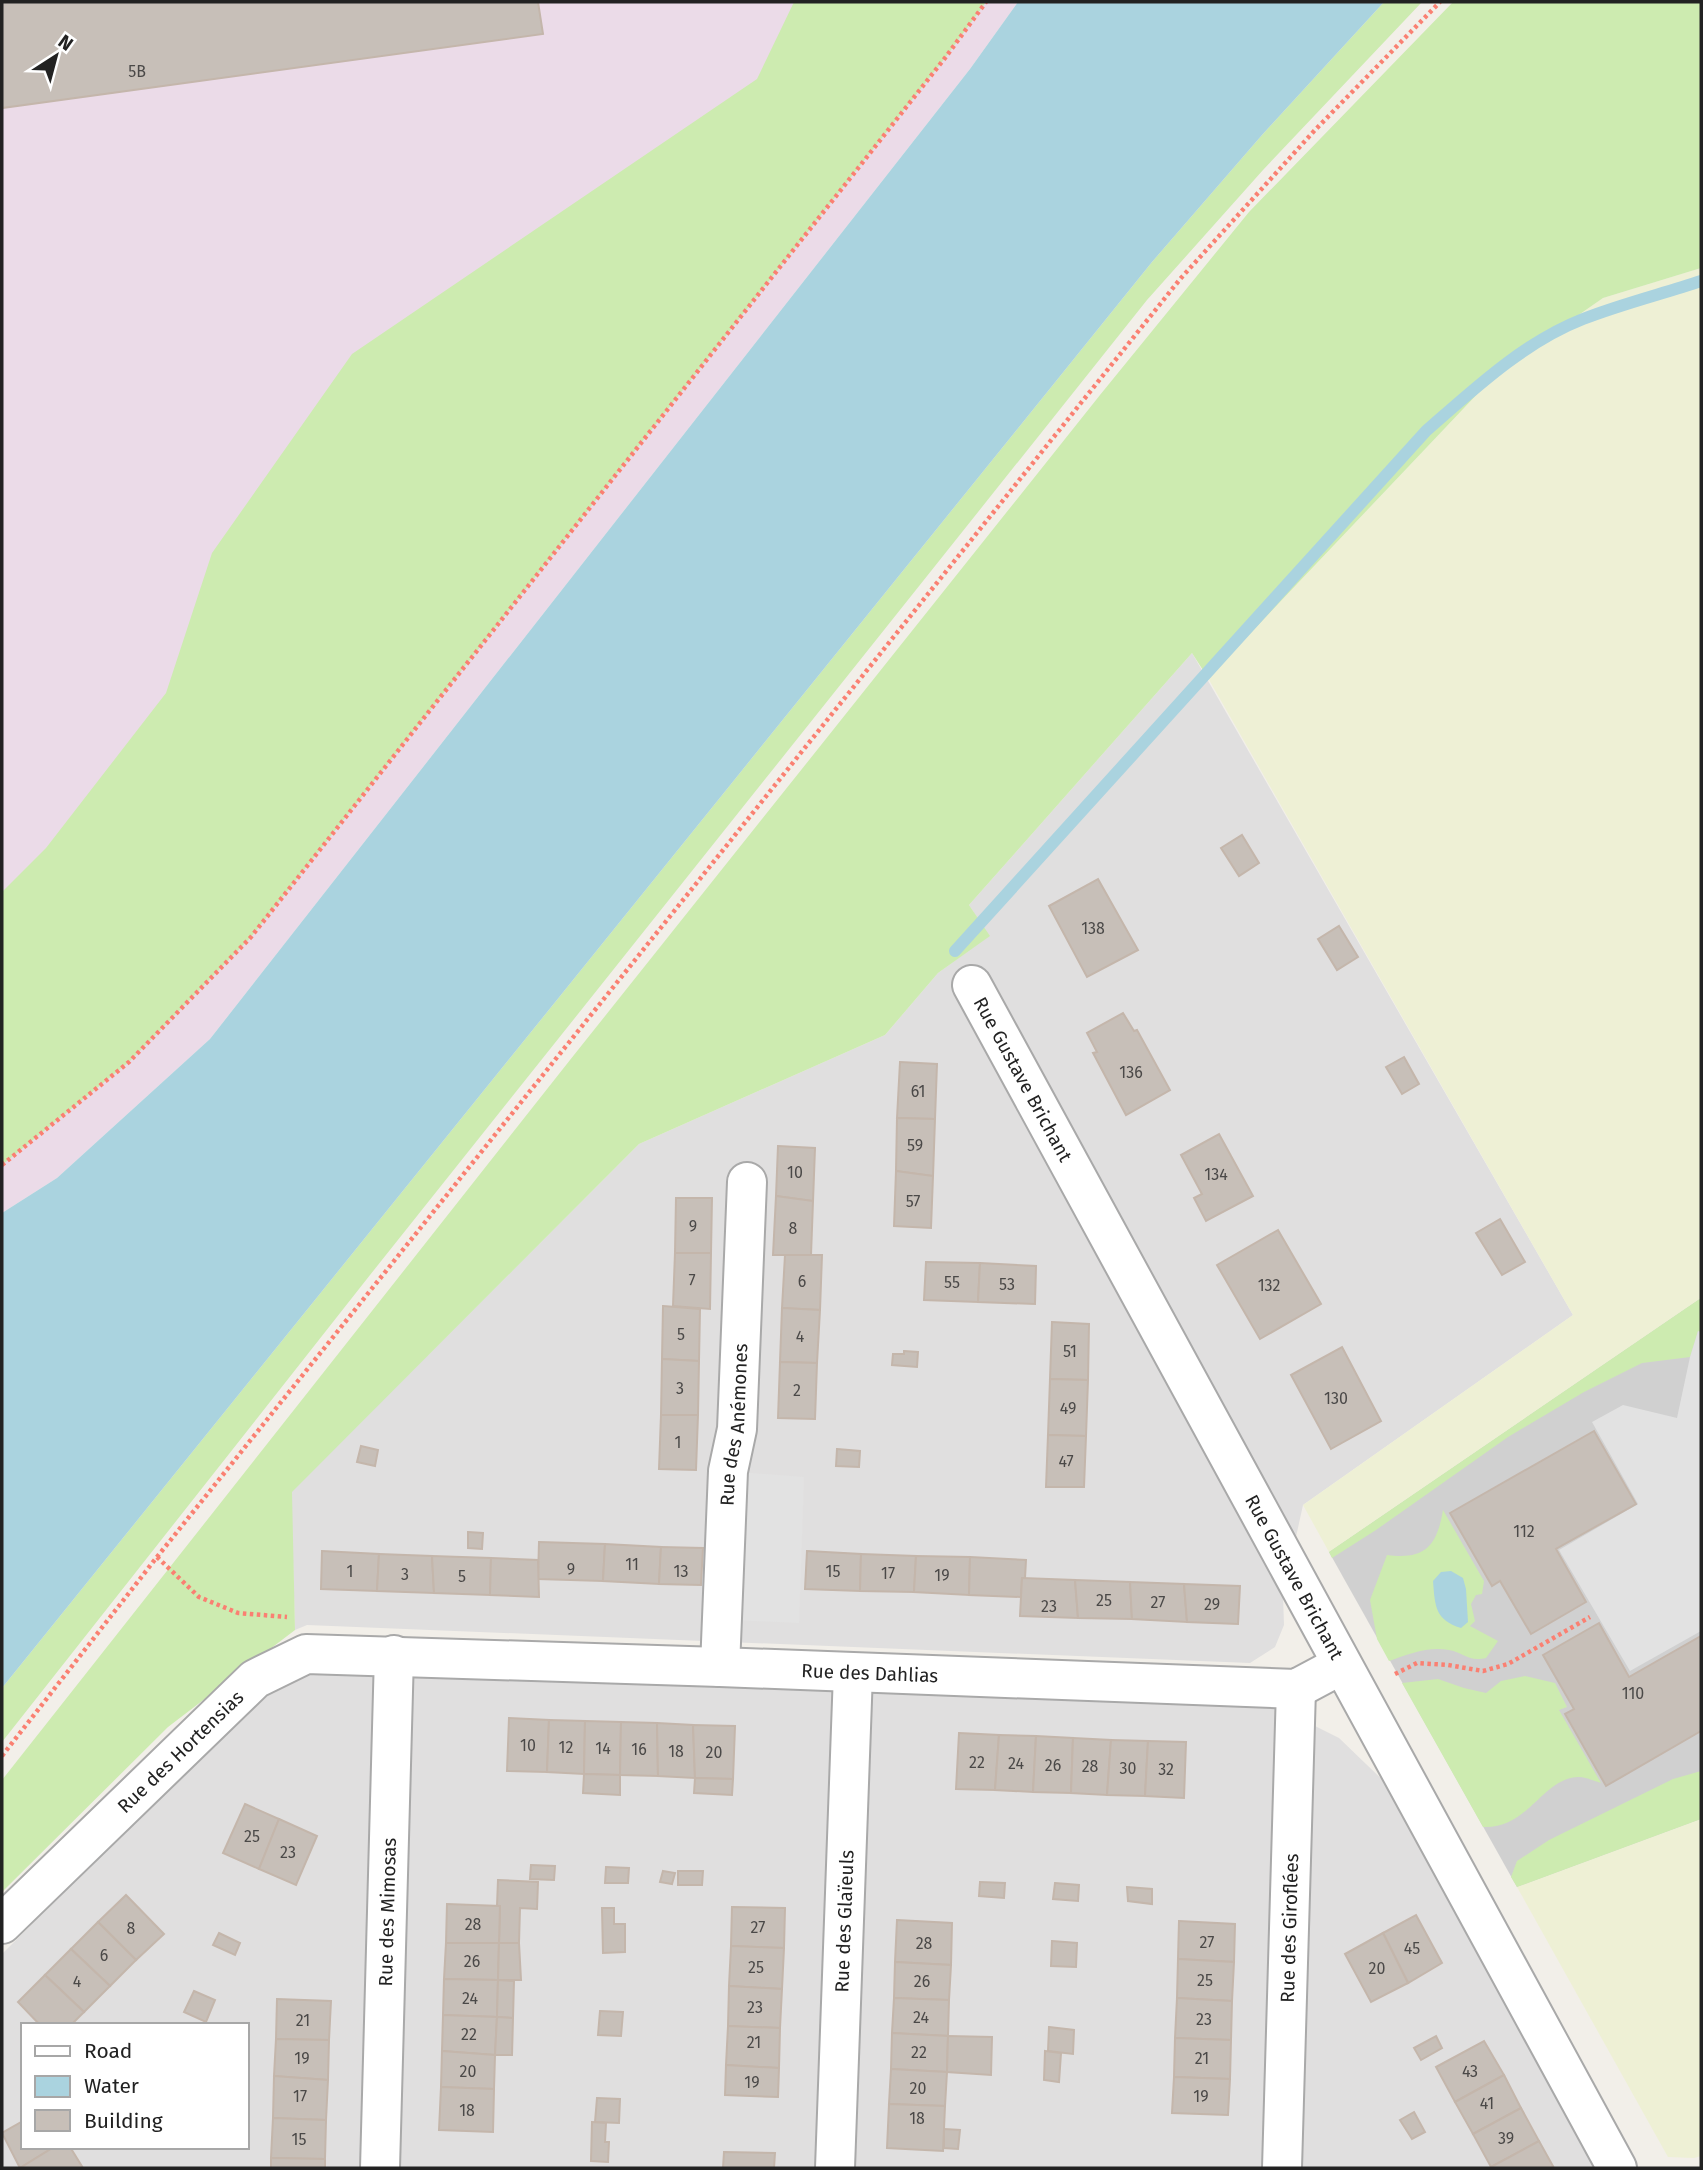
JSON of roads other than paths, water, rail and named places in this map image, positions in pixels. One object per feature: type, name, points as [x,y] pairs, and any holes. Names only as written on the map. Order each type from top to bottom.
[{"type":"street","name":"Rue Gustave Brichant","points":[[972,985],[1617,2168]]},
{"type":"street","name":"Rue des Anémones","points":[[720,1667],[728,1471],[737,1429],[747,1182]]},
{"type":"street","name":"Rue des Hortensias","points":[[2,1924],[255,1679],[306,1654],[394,1655]]},
{"type":"street","name":"Rue des Dahlias","points":[[394,1655],[1296,1689]]},
{"type":"street","name":"Rue des Mimosas","points":[[380,2168],[394,1655]]},
{"type":"street","name":"Rue des Glaïeuls","points":[[835,2168],[853,1673]]},
{"type":"street","points":[[1296,1689],[1349,1679]]},
{"type":"street","name":"Rue des Giroflées","points":[[1282,2168],[1296,1689]]},
{"type":"water","points":[[1018,2],[1384,2],[1262,135],[1152,262],[2,1688],[2,1213],[57,1178],[210,1039],[970,69]]},
{"type":"water","points":[[1451,1571],[1463,1578],[1466,1589],[1468,1622],[1461,1628],[1441,1616],[1435,1598],[1433,1581],[1441,1572]]},
{"type":"waterway","points":[[955,951],[1426,431],[1500,368],[1540,340],[1583,319],[1701,281]]}]
